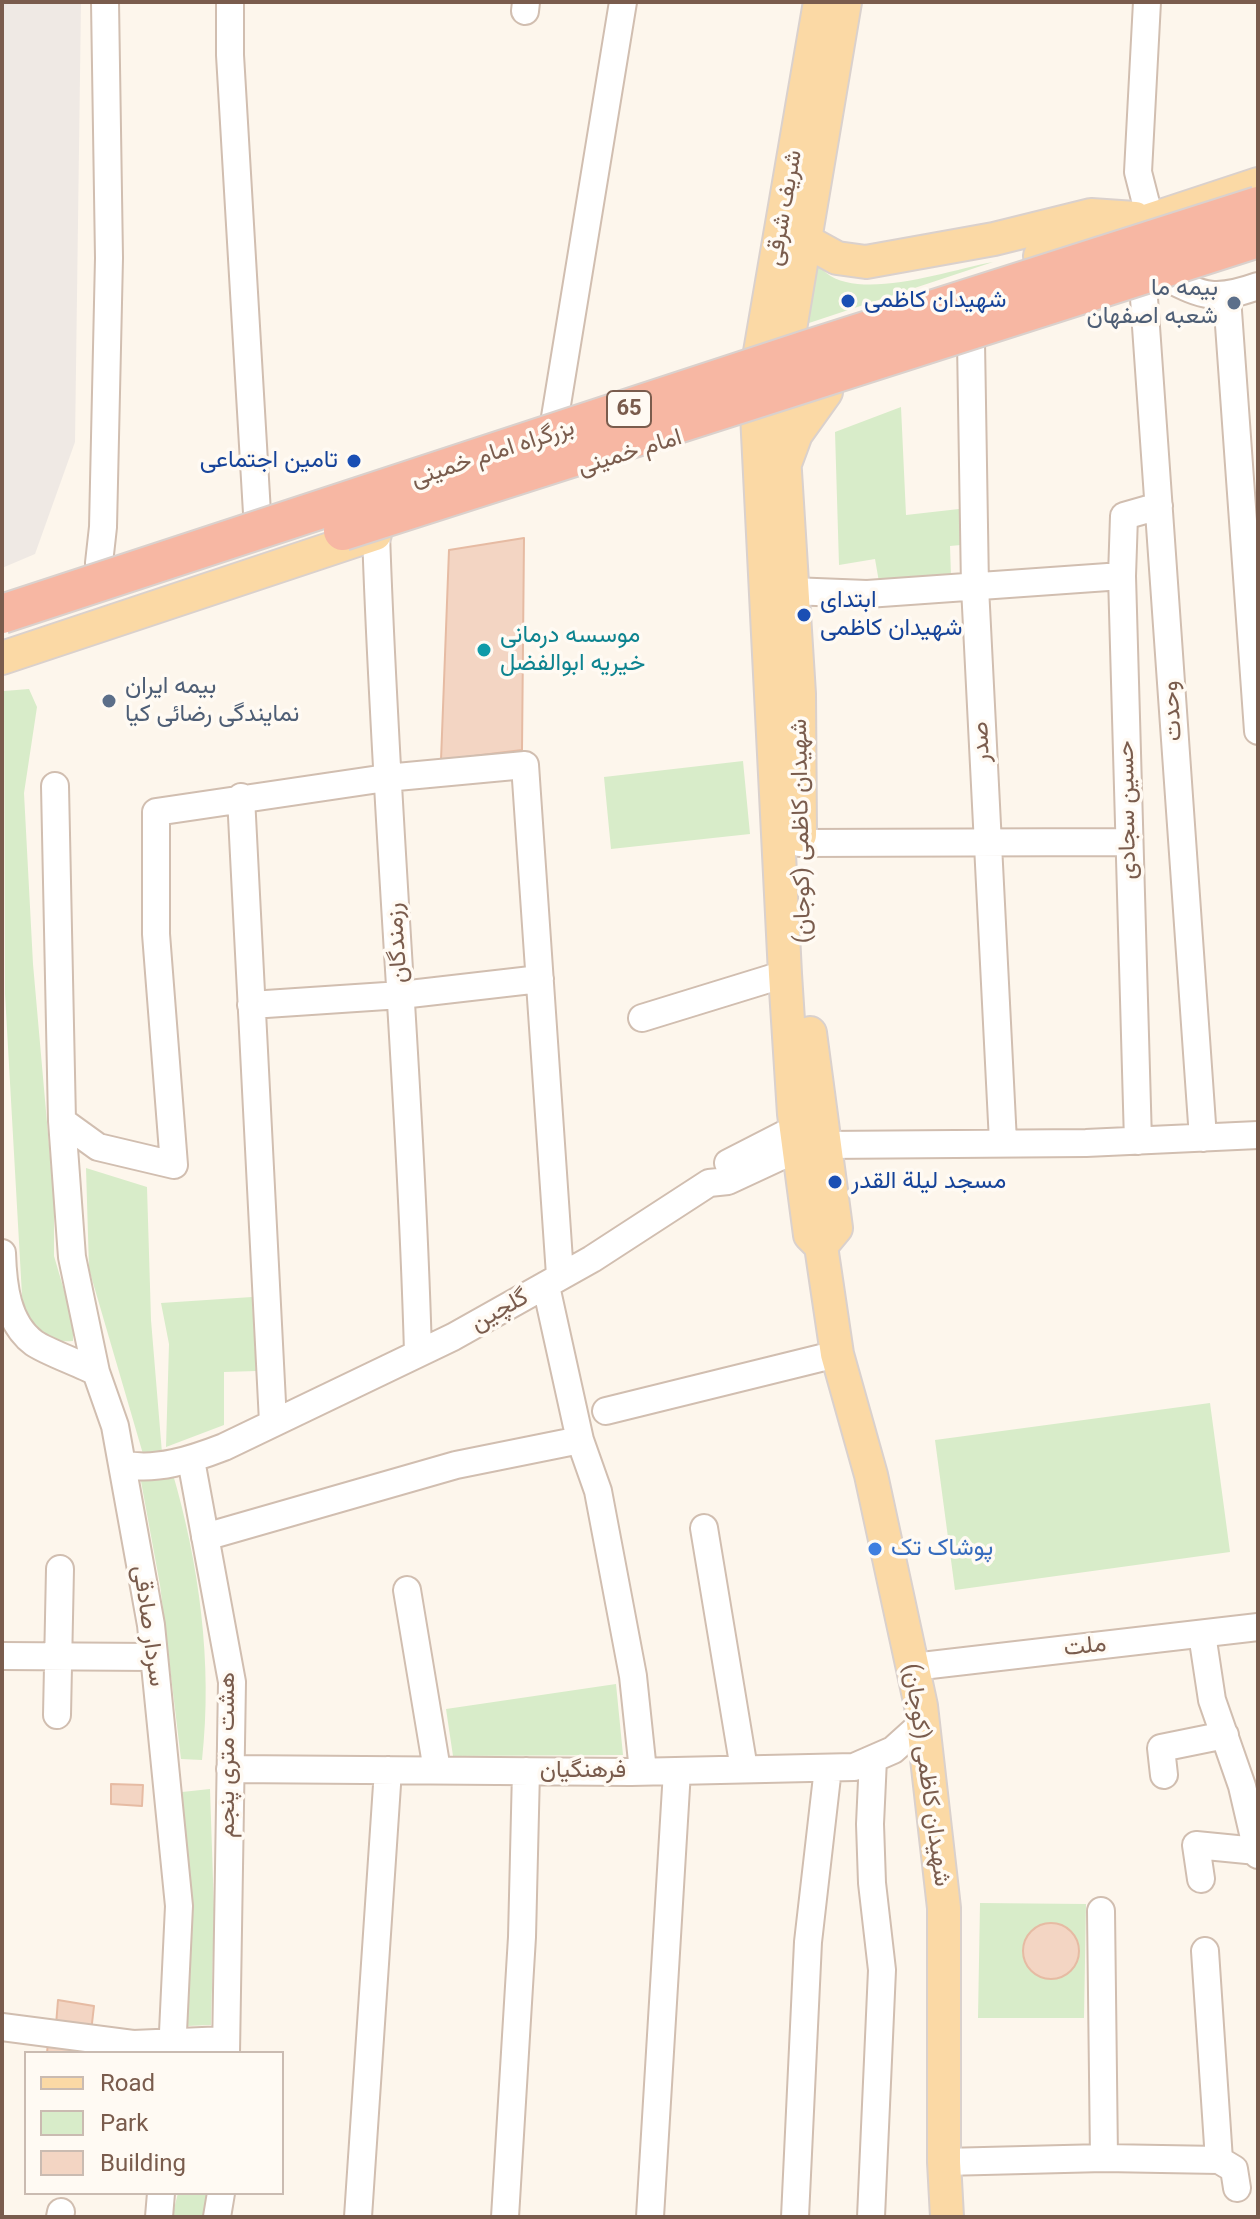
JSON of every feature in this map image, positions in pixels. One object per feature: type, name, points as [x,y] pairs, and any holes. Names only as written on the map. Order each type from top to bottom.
[{"type":"highway","name":"بزرگراه امام خمینی","points":[[2,614],[809,349],[1258,206]]},
{"type":"highway","name":"بزرگراه امام خمینی","points":[[5,657],[1258,238]]},
{"type":"main road","name":"شریف شرقی","points":[[769,411],[774,347],[820,2]]},
{"type":"main road","name":"شریف شرقی","points":[[774,347],[806,241],[845,2]]},
{"type":"main road","points":[[2,594],[774,347],[1258,184]]},
{"type":"main road","points":[[806,241],[837,258],[866,262],[994,239],[1091,215],[1150,219]]},
{"type":"main road","name":"امام خمینی","points":[[5,657],[376,533],[769,411],[1258,247]]},
{"type":"main road","points":[[783,472],[796,434],[826,392]]},
{"type":"main road","name":"شهیدان کاظمی (کوجان)","points":[[769,411],[783,472],[799,694],[800,843],[811,1054],[810,1134]]},
{"type":"main road","name":"شهیدان کاظمی (کوجان)","points":[[769,411],[785,974],[810,1134],[836,1228],[821,1246],[837,1354],[871,1475],[923,1723],[944,1908],[944,2162],[947,2217]]},
{"type":"street","points":[[99,563],[103,527],[109,258],[105,2]]},
{"type":"street","points":[[230,2],[231,86],[257,513]]},
{"type":"street","points":[[555,417],[623,2]]},
{"type":"street","points":[[1147,2],[1138,172],[1150,219]]},
{"type":"street","points":[[1154,280],[1198,294],[1227,297],[1258,286]]},
{"type":"street","name":"وحدت","points":[[1154,280],[1159,506],[1203,1138]]},
{"type":"street","points":[[1227,297],[1250,489],[1258,731]]},
{"type":"street","name":"صدر","points":[[971,342],[975,587],[1003,1142]]},
{"type":"street","name":"حسین سجادی","points":[[1138,1141],[1122,576],[1124,516],[1159,506]]},
{"type":"street","name":"رزمندگان","points":[[376,533],[386,778],[412,1158],[418,1352]]},
{"type":"street","points":[[791,591],[867,594],[1122,576]]},
{"type":"street","points":[[62,1121],[98,1147],[174,1165],[156,934],[156,812],[241,797],[386,778],[525,765],[540,979],[553,1280],[580,1440],[601,1506],[633,1676],[643,1771]]},
{"type":"street","name":"سردار صادقی","points":[[55,786],[62,1121],[72,1257],[96,1372],[108,1397],[122,1464],[154,1657],[179,1906],[173,2047]]},
{"type":"street","points":[[241,797],[273,1422]]},
{"type":"street","points":[[800,843],[1128,842]]},
{"type":"street","points":[[642,1018],[785,974]]},
{"type":"street","points":[[251,1005],[401,995],[540,979]]},
{"type":"street","points":[[810,1134],[870,1145],[1138,1141],[1258,1135]]},
{"type":"street","name":"گلچین","points":[[122,1464],[134,1467],[191,1460],[273,1422],[418,1352],[592,1259],[709,1183],[725,1165],[810,1134]]},
{"type":"street","points":[[2,1253],[2,1275],[14,1322],[36,1345],[96,1372]]},
{"type":"street","points":[[606,1411],[837,1354]]},
{"type":"street","points":[[205,1537],[456,1465],[580,1440]]},
{"type":"street","name":"هشت متری پنجم","points":[[191,1460],[232,1682],[226,2046]]},
{"type":"street","points":[[704,1528],[744,1769]]},
{"type":"street","points":[[57,1715],[60,1569]]},
{"type":"street","points":[[407,1590],[437,1770]]},
{"type":"street","name":"ملت","points":[[913,1667],[1258,1627]]},
{"type":"street","points":[[1201,1879],[1196,1845],[1258,1853],[1253,1813],[1212,1700],[1202,1634]]},
{"type":"street","points":[[2,1656],[154,1657]]},
{"type":"street","name":"فرهنگیان","points":[[230,1769],[677,1771],[854,1767],[893,1750],[923,1723]]},
{"type":"street","points":[[1164,1775],[1161,1748],[1225,1735]]},
{"type":"street","points":[[871,2217],[882,1970],[871,1868],[873,1759]]},
{"type":"street","points":[[795,2217],[808,1942],[828,1768]]},
{"type":"street","points":[[358,2217],[388,1770]]},
{"type":"street","points":[[505,2217],[522,1937],[526,1771]]},
{"type":"street","points":[[650,2217],[677,1771]]},
{"type":"street","points":[[1101,1911],[1104,2158]]},
{"type":"street","points":[[1205,1951],[1219,2160]]},
{"type":"street","points":[[2,2027],[133,2044],[226,2046]]},
{"type":"street","points":[[944,2162],[1104,2158],[1219,2160],[1234,2169],[1237,2188]]},
{"type":"street","points":[[159,2217],[161,2195]]},
{"type":"street","points":[[217,2217],[221,2195]]},
{"type":"shaded area","points":[[2,2],[81,2],[75,442],[35,554],[2,568]]},
{"type":"green space","points":[[812,257],[835,279],[862,284],[919,279],[993,262],[800,326]]},
{"type":"green space","points":[[901,407],[906,515],[959,509],[961,545],[950,546],[951,576],[879,582],[875,559],[839,565],[835,432]]},
{"type":"green space","points":[[29,689],[37,707],[24,793],[33,964],[54,1202],[54,1256],[73,1321],[73,1341],[49,1339],[33,1327],[23,1313],[5,994],[4,691]]},
{"type":"green space","points":[[743,761],[750,834],[611,849],[604,777]]},
{"type":"green space","points":[[86,1168],[147,1187],[151,1320],[162,1453],[143,1454],[89,1269]]},
{"type":"green space","points":[[252,1297],[256,1371],[224,1372],[224,1425],[166,1447],[169,1344],[161,1303]]},
{"type":"green space","points":[[1210,1403],[1230,1552],[955,1590],[935,1440]]},
{"type":"green space","points":[[172,1471],[190,1541],[201,1614],[206,1687],[202,1760],[181,1759],[160,1585],[140,1476]]},
{"type":"green space","points":[[616,1684],[623,1755],[453,1756],[446,1709]]},
{"type":"green space","points":[[210,1789],[214,1910],[211,2025],[188,2026],[189,1938],[182,1792]]},
{"type":"green space","points":[[980,1903],[1086,1904],[1084,2018],[978,2018]]},
{"type":"green space","points":[[178,2195],[212,2195],[209,2217],[172,2217]]},
{"type":"building","name":"موسسه درمانی خیریه ابوالفضل","points":[[524,538],[522,750],[441,760],[449,550]]},
{"type":"building","points":[[111,1784],[143,1785],[142,1806],[111,1804]]},
{"type":"building","points":[[1051,1923],[1071,1931],[1079,1951],[1071,1971],[1051,1979],[1031,1971],[1023,1951],[1031,1931]]},
{"type":"building","points":[[58,2000],[94,2006],[91,2032],[56,2025]]},
{"type":"building","points":[[48,2042],[114,2051],[47,2051]]},
{"type":"place","name":"شهیدان کاظمی","points":[[848,301]]},
{"type":"place","name":"بیمه ما شعبه اصفهان","points":[[1234,303]]},
{"type":"place","name":"تامین اجتماعی","points":[[354,461]]},
{"type":"place","name":"ابتدای شهیدان کاظمی","points":[[804,615]]},
{"type":"place","name":"موسسه درمانی خیریه ابوالفضل","points":[[484,650]]},
{"type":"place","name":"بیمه ایران نمایندگی رضائی کيا","points":[[109,701]]},
{"type":"place","name":"مسجد لیلة القدر","points":[[835,1182]]},
{"type":"place","name":"پوشاک تک","points":[[875,1549]]}]
